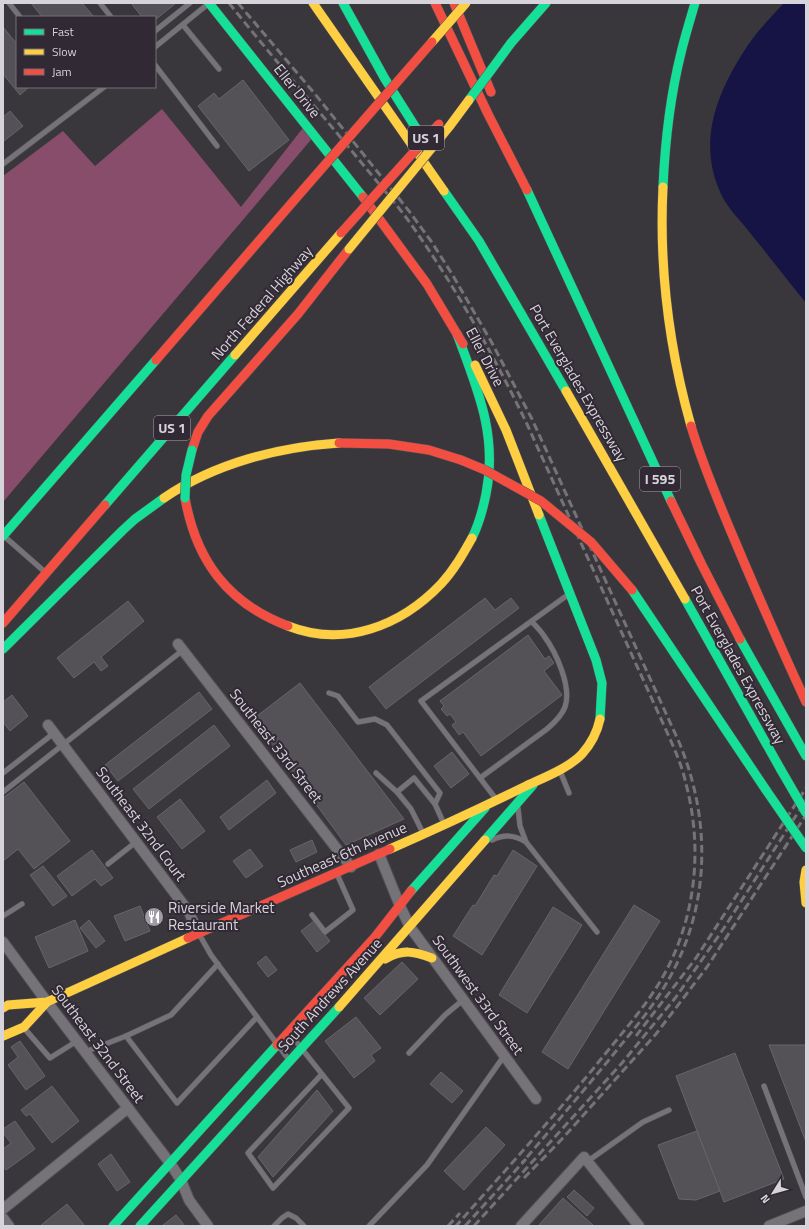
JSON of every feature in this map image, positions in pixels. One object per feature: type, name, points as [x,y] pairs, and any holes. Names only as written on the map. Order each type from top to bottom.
[{"type":"main road","name":"Eller Drive","points":[[209,3],[315,135],[405,253],[457,334],[481,377],[506,430],[570,594],[602,683],[602,706],[598,728],[588,747],[574,761],[560,770]]},
{"type":"main road","name":"Port Everglades Expressway","points":[[313,3],[479,241],[605,456],[806,813]]},
{"type":"main road","points":[[343,3],[385,79],[434,158]]},
{"type":"main road","name":"Port Everglades Expressway","points":[[435,3],[488,114],[535,205],[692,544],[740,638],[806,756]]},
{"type":"main road","points":[[454,3],[496,103]]},
{"type":"main road","points":[[3,536],[466,3]]},
{"type":"main road","name":"North Federal Highway","points":[[3,623],[341,233],[546,3]]},
{"type":"main road","points":[[695,3],[672,94],[662,175],[662,258],[671,342],[690,423],[703,462],[756,592],[806,702]]},
{"type":"main road","points":[[457,334],[486,418],[490,450],[490,468],[488,484],[478,523],[470,541],[448,577],[432,595],[402,616],[366,631],[341,635],[319,635],[298,629],[267,617],[234,595],[224,585],[202,556],[193,533],[185,498],[186,475],[192,450],[202,424],[298,314],[449,127],[511,43]]},
{"type":"main road","points":[[507,132],[535,205]]},
{"type":"main road","points":[[442,172],[479,241]]},
{"type":"main road","points":[[3,649],[135,520],[170,495],[210,473],[242,460],[279,450],[312,444],[355,442],[387,443],[430,450],[485,470],[541,501],[591,542],[632,590],[806,848]]},
{"type":"main road","name":"Southeast 6th Avenue","points":[[3,1008],[8,1005],[47,1002],[198,933],[444,825],[560,770]]},
{"type":"main road","name":"South Andrews Avenue","points":[[140,1226],[378,963],[538,780]]},
{"type":"main road","name":"South Andrews Avenue","points":[[113,1226],[375,937],[488,805]]},
{"type":"main road","points":[[806,870],[804,882],[806,901]]},
{"type":"main road","points":[[378,963],[402,951],[432,958]]},
{"type":"main road","name":"Southeast 6th Avenue","points":[[3,1036],[24,1027],[47,1002]]},
{"type":"street","name":"Southeast 33rd Street","points":[[181,647],[351,867]]},
{"type":"street","name":"Southeast 32nd Court","points":[[51,729],[189,912],[198,933]]},
{"type":"street","name":"Southwest 33rd Street","points":[[379,854],[410,927],[536,1099]]},
{"type":"street","name":"Southeast 32nd Street","points":[[3,942],[170,1163],[182,1180],[189,1200],[208,1226]]},
{"type":"street","points":[[3,1209],[128,1108]]},
{"type":"street","points":[[521,1226],[586,1159],[639,1226]]},
{"type":"street","points":[[769,1226],[806,1212]]},
{"type":"street","points":[[3,1218],[9,1226]]},
{"type":"lane","points":[[9,3],[19,16]]},
{"type":"lane","points":[[100,3],[110,16]]},
{"type":"lane","points":[[156,30],[190,3]]},
{"type":"lane","points":[[156,46],[209,3]]},
{"type":"lane","points":[[182,25],[219,69]]},
{"type":"lane","points":[[156,66],[217,146]]},
{"type":"lane","points":[[3,164],[103,88]]},
{"type":"lane","points":[[3,536],[46,573]]},
{"type":"lane","points":[[497,800],[421,701],[570,594]]},
{"type":"lane","points":[[480,778],[548,729],[565,706],[566,690],[562,670],[544,636],[532,622]]},
{"type":"lane","points":[[3,792],[63,745],[181,647]]},
{"type":"lane","points":[[329,693],[338,696],[358,722],[375,719],[387,724],[440,793],[435,804]]},
{"type":"lane","points":[[3,773],[51,729]]},
{"type":"lane","points":[[560,770],[569,793]]},
{"type":"lane","points":[[376,773],[397,792],[411,809],[423,834]]},
{"type":"lane","points":[[397,792],[414,778],[435,804],[444,825]]},
{"type":"lane","points":[[517,803],[520,826],[526,842],[596,932]]},
{"type":"lane","points":[[479,847],[498,837],[504,836],[516,837],[526,842]]},
{"type":"lane","points":[[108,864],[136,842]]},
{"type":"lane","points":[[312,915],[325,932],[353,910],[337,873]]},
{"type":"lane","points":[[3,916],[22,904]]},
{"type":"lane","name":"Southeast 32nd Court","points":[[198,933],[218,964],[290,1061]]},
{"type":"lane","points":[[85,1052],[126,1036],[171,1015],[218,964]]},
{"type":"lane","points":[[409,1053],[445,1015],[463,1000]]},
{"type":"lane","points":[[126,1036],[177,1104],[257,1017]]},
{"type":"lane","points":[[24,1027],[50,1058],[77,1041]]},
{"type":"lane","points":[[289,1033],[302,1048],[349,1108],[273,1188],[248,1153],[322,1074]]},
{"type":"lane","points":[[369,1226],[427,1165],[504,1056]]},
{"type":"lane","points":[[764,1086],[806,1197]]},
{"type":"lane","points":[[586,1159],[643,1122],[669,1110]]},
{"type":"lane","points":[[274,1226],[288,1214],[296,1218],[304,1226]]},
{"type":"shaded area","points":[[784,3],[806,3],[806,303],[725,202],[715,178],[711,158],[710,138],[713,118],[727,81],[752,39]]},
{"type":"shaded area","points":[[162,109],[241,207],[306,124],[315,135],[3,502],[3,176],[63,131],[95,166]]},
{"type":"building","points":[[31,3],[82,3],[93,16],[41,16]]},
{"type":"building","points":[[131,3],[176,3],[156,19],[156,16],[141,16]]},
{"type":"building","points":[[3,27],[16,43],[16,88],[28,88],[20,95],[3,74]]},
{"type":"building","points":[[243,80],[289,140],[249,171],[198,106],[214,93],[219,99]]},
{"type":"building","points":[[10,111],[23,126],[4,141],[3,117]]},
{"type":"building","points":[[485,598],[495,610],[511,598],[519,608],[386,709],[369,687]]},
{"type":"building","points":[[128,601],[144,621],[101,657],[108,666],[101,671],[94,662],[74,678],[57,658]]},
{"type":"building","points":[[528,635],[545,659],[549,656],[554,663],[544,671],[562,695],[481,756],[463,732],[459,735],[452,725],[456,722],[450,714],[447,716],[441,709],[444,706],[440,701]]},
{"type":"building","points":[[300,683],[404,819],[346,845],[253,719]]},
{"type":"building","points":[[199,692],[212,709],[118,781],[105,765]]},
{"type":"building","points":[[12,695],[28,716],[10,731],[3,722],[3,702]]},
{"type":"building","points":[[214,725],[230,746],[149,809],[133,789]]},
{"type":"building","points":[[452,752],[469,774],[451,788],[434,766]]},
{"type":"building","points":[[267,780],[276,793],[229,830],[220,817]]},
{"type":"building","points":[[24,782],[70,841],[34,869],[18,849],[3,861],[3,798]]},
{"type":"building","points":[[180,799],[205,831],[182,849],[157,817]]},
{"type":"building","points":[[312,840],[317,852],[296,862],[290,850]]},
{"type":"building","points":[[250,849],[263,866],[246,878],[233,861]]},
{"type":"building","points":[[92,850],[113,878],[101,886],[95,879],[72,896],[57,876]]},
{"type":"building","points":[[513,850],[537,866],[482,955],[453,936],[473,905],[475,906],[494,875],[497,876]]},
{"type":"building","points":[[43,866],[67,896],[53,906],[30,875]]},
{"type":"building","points":[[634,905],[660,921],[568,1069],[542,1052]]},
{"type":"building","points":[[140,906],[150,931],[125,941],[114,916]]},
{"type":"building","points":[[553,907],[582,925],[527,1013],[499,995]]},
{"type":"building","points":[[75,920],[88,951],[49,968],[35,937]]},
{"type":"building","points":[[89,920],[105,941],[96,948],[80,928]]},
{"type":"building","points":[[314,921],[330,941],[317,952],[301,931]]},
{"type":"building","points":[[266,956],[277,970],[268,977],[257,963]]},
{"type":"building","points":[[402,962],[418,979],[380,1015],[364,998]]},
{"type":"building","points":[[356,1017],[381,1048],[371,1055],[375,1061],[354,1078],[325,1041]]},
{"type":"building","points":[[20,1041],[45,1076],[26,1090],[8,1065],[18,1057],[11,1047]]},
{"type":"building","points":[[769,1045],[806,1045],[806,1142]]},
{"type":"building","points":[[735,1053],[784,1179],[724,1202],[676,1076]]},
{"type":"building","points":[[441,1072],[463,1091],[452,1103],[430,1084]]},
{"type":"building","points":[[52,1086],[79,1121],[52,1143],[30,1114],[26,1116],[21,1110]]},
{"type":"building","points":[[317,1090],[333,1111],[273,1177],[258,1157]]},
{"type":"building","points":[[15,1121],[35,1149],[6,1170],[3,1166],[3,1149],[11,1143],[3,1133],[3,1129]]},
{"type":"building","points":[[486,1127],[505,1145],[464,1190],[444,1171]]},
{"type":"building","points":[[697,1131],[720,1191],[696,1200],[679,1199],[658,1145]]},
{"type":"building","points":[[111,1154],[130,1182],[117,1191],[98,1164]]},
{"type":"building","points":[[574,1190],[594,1208],[587,1216],[567,1197]]},
{"type":"building","points":[[563,1198],[594,1226],[538,1226]]},
{"type":"building","points":[[67,1204],[85,1226],[40,1226]]},
{"type":"building","points":[[176,1215],[185,1226],[162,1226]]},
{"type":"railway","points":[[229,3],[405,216],[439,265],[470,316],[526,422],[666,730],[678,757],[686,784],[691,810],[695,862],[693,888],[681,938],[671,962],[651,996],[593,1069],[456,1226]]},
{"type":"railway","points":[[238,3],[315,94],[409,211],[431,241],[452,274],[492,343],[532,419],[679,742],[690,773],[697,804],[701,836],[701,868],[698,899],[690,930],[679,960],[657,999],[644,1017],[522,1163]]},
{"type":"railway","points":[[636,1036],[696,958],[806,788]]},
{"type":"railway","points":[[474,1226],[622,1063],[676,997],[724,928],[806,800]]},
{"type":"railway","points":[[524,1178],[562,1139],[656,1034],[707,967],[806,815]]},
{"type":"railway","points":[[465,1226],[526,1159]]},
{"type":"railway","points":[[448,1226],[460,1213]]},
{"type":"traffic: fast","points":[[209,3],[363,197]]},
{"type":"traffic: fast","points":[[343,3],[385,79],[428,147]]},
{"type":"traffic: fast","points":[[511,43],[546,3]]},
{"type":"traffic: fast","points":[[663,187],[665,153],[671,103],[677,70],[695,3]]},
{"type":"traffic: fast","points":[[469,100],[511,43]]},
{"type":"traffic: fast","points":[[527,190],[671,501]]},
{"type":"traffic: fast","points":[[444,191],[479,241],[566,391]]},
{"type":"traffic: fast","points":[[457,334],[472,373],[484,412],[489,452],[489,472],[486,494],[477,527],[472,538]]},
{"type":"traffic: fast","points":[[105,505],[235,355]]},
{"type":"traffic: fast","points":[[3,536],[156,360]]},
{"type":"traffic: fast","points":[[185,498],[186,475],[192,450]]},
{"type":"traffic: fast","points":[[3,649],[123,530],[135,519],[164,498]]},
{"type":"traffic: fast","points":[[539,515],[596,660],[602,683],[600,719]]},
{"type":"traffic: fast","points":[[632,590],[766,790]]},
{"type":"traffic: fast","points":[[685,599],[781,770]]},
{"type":"traffic: fast","points":[[740,639],[806,756]]},
{"type":"traffic: fast","points":[[781,770],[806,813]]},
{"type":"traffic: fast","points":[[485,840],[533,785]]},
{"type":"traffic: fast","points":[[766,790],[806,848]]},
{"type":"traffic: fast","points":[[411,891],[485,808]]},
{"type":"traffic: fast","points":[[140,1226],[339,1007]]},
{"type":"traffic: fast","points":[[113,1226],[277,1045]]},
{"type":"traffic: slow","points":[[313,3],[444,191]]},
{"type":"traffic: slow","points":[[432,42],[466,3]]},
{"type":"traffic: slow","points":[[349,249],[449,127],[469,100]]},
{"type":"traffic: slow","points":[[663,187],[662,217],[664,277],[667,307],[671,337],[683,397],[691,426]]},
{"type":"traffic: slow","points":[[235,355],[341,233]]},
{"type":"traffic: slow","points":[[475,365],[506,430],[539,515]]},
{"type":"traffic: slow","points":[[566,391],[685,599]]},
{"type":"traffic: slow","points":[[164,498],[204,475],[248,459],[294,448],[339,443]]},
{"type":"traffic: slow","points":[[288,626],[309,632],[330,635],[370,629],[390,622],[425,599],[446,579],[472,538]]},
{"type":"traffic: slow","points":[[390,849],[548,776],[570,764],[577,759],[588,746],[595,734],[600,719]]},
{"type":"traffic: slow","points":[[339,1007],[485,840]]},
{"type":"traffic: slow","points":[[806,870],[804,882],[806,903]]},
{"type":"traffic: slow","points":[[3,1008],[8,1005],[47,1002],[188,938]]},
{"type":"traffic: slow","points":[[385,959],[403,952],[419,954],[432,958]]},
{"type":"traffic: slow","points":[[3,1036],[24,1027],[47,1002]]},
{"type":"traffic: jam","points":[[435,3],[488,114],[527,190]]},
{"type":"traffic: jam","points":[[454,3],[491,92]]},
{"type":"traffic: jam","points":[[303,190],[432,42]]},
{"type":"traffic: jam","points":[[341,233],[439,124]]},
{"type":"traffic: jam","points":[[156,360],[303,190]]},
{"type":"traffic: jam","points":[[363,197],[427,284],[463,344]]},
{"type":"traffic: jam","points":[[192,450],[198,432],[208,416],[298,314],[349,249]]},
{"type":"traffic: jam","points":[[691,426],[726,521],[806,702]]},
{"type":"traffic: jam","points":[[339,443],[389,444],[429,450],[461,460]]},
{"type":"traffic: jam","points":[[461,460],[485,470],[541,501],[591,542],[632,590]]},
{"type":"traffic: jam","points":[[185,498],[197,541],[206,560],[218,577],[232,592],[248,605],[288,626]]},
{"type":"traffic: jam","points":[[671,501],[740,639]]},
{"type":"traffic: jam","points":[[3,623],[105,505]]},
{"type":"traffic: jam","points":[[188,938],[390,849]]},
{"type":"traffic: jam","points":[[277,1045],[375,937],[411,891]]},
{"type":"place","name":"Riverside Market Restaurant","points":[[154,917]]}]
